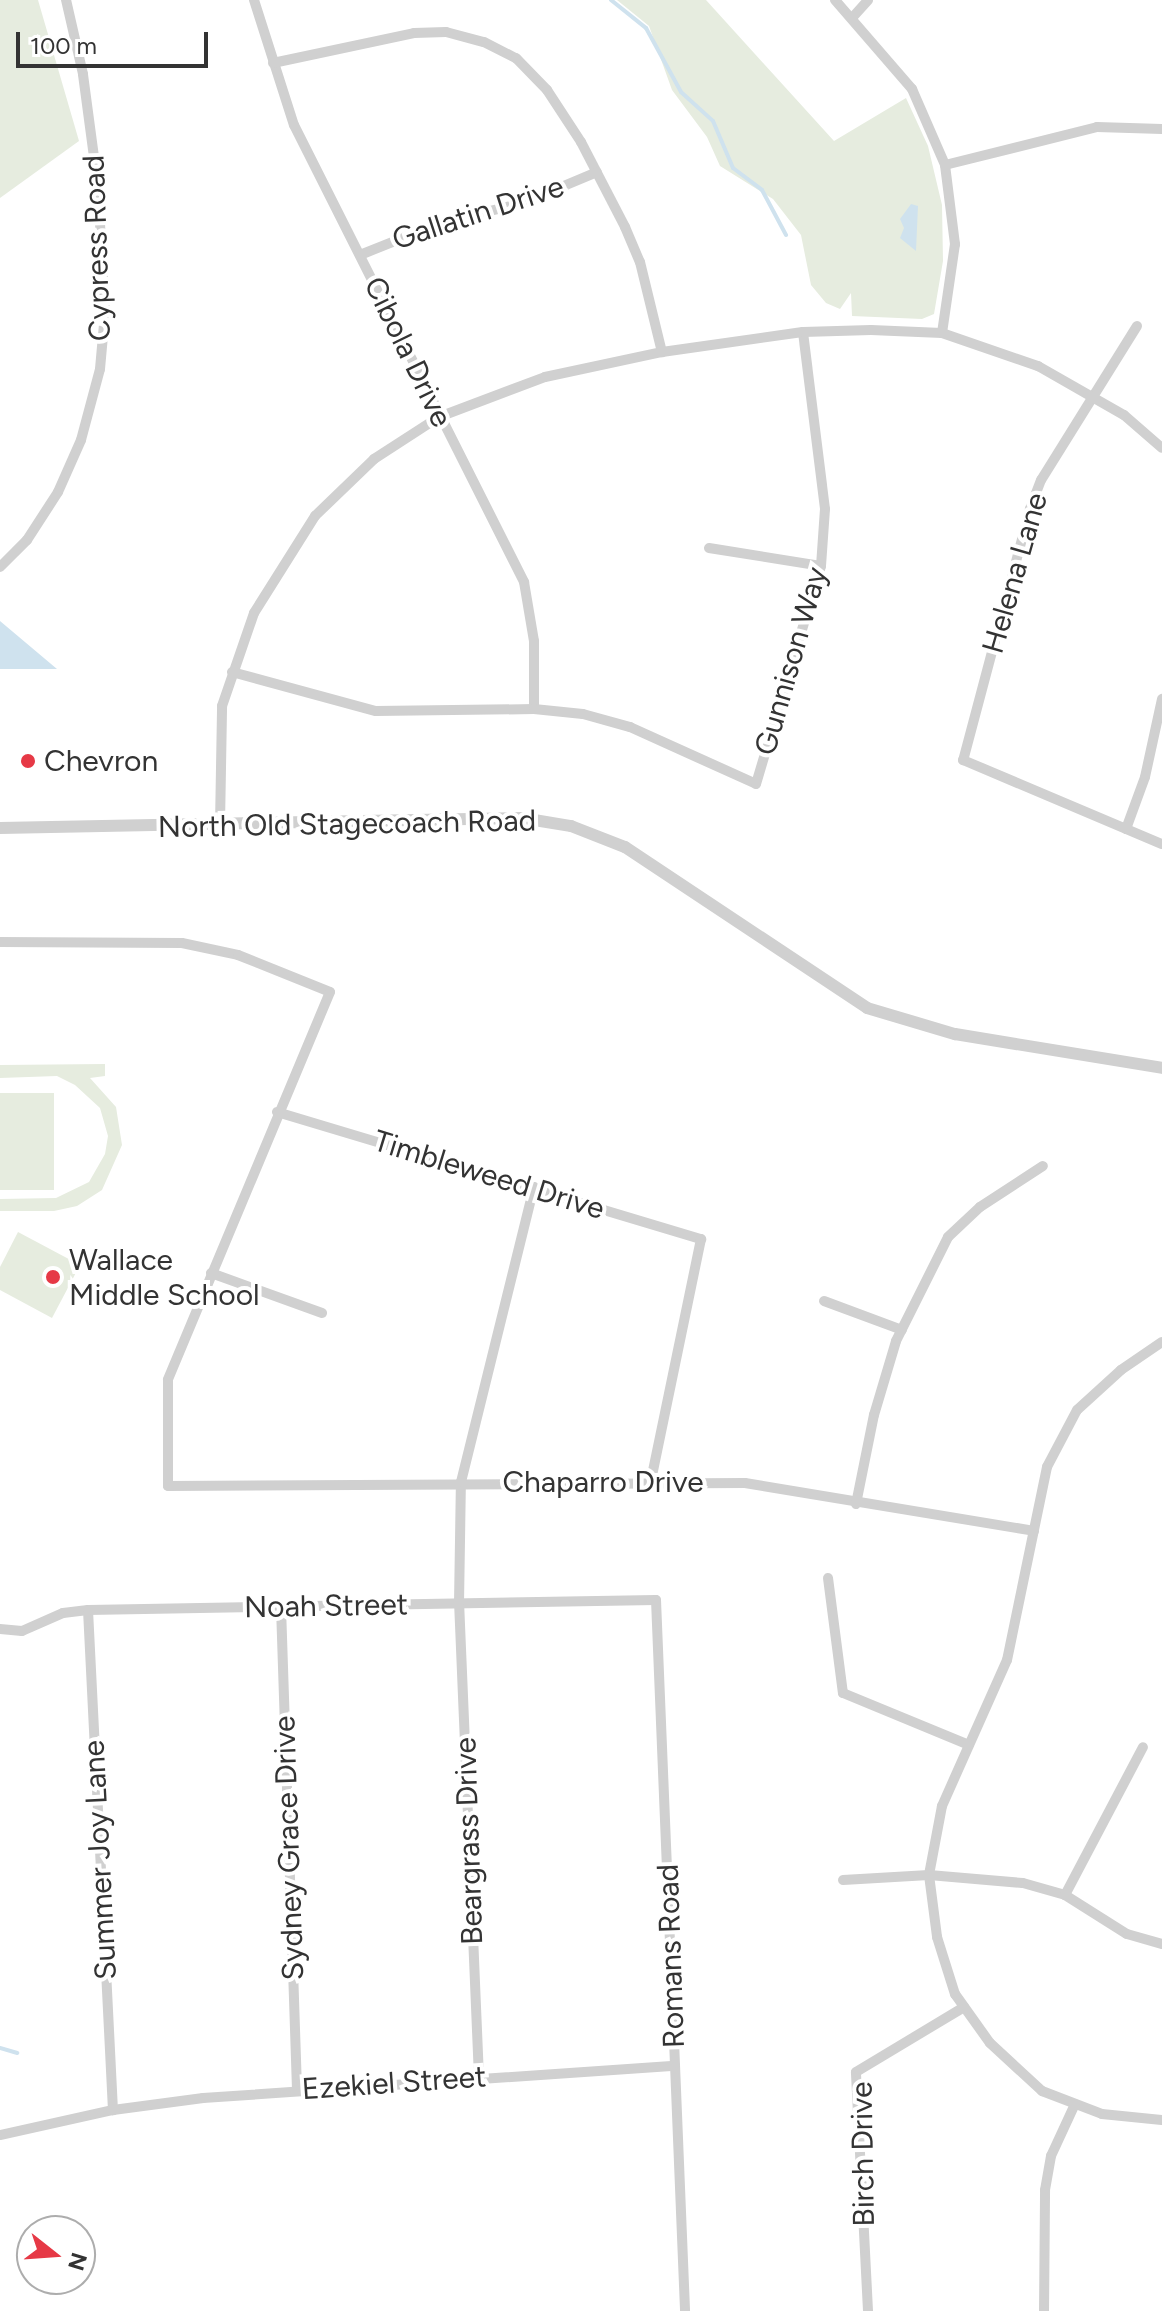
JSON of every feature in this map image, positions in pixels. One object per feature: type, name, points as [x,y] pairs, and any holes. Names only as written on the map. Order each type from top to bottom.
[{"type":"street","name":"Cypress Road","points":[[0,567],[27,540],[58,492],[81,440],[100,369],[105,313],[98,187],[83,74],[66,0]]},
{"type":"street","name":"Cibola Drive","points":[[254,0],[294,125],[524,582],[533,626],[534,709]]},
{"type":"street","points":[[835,0],[912,89],[945,165],[955,244],[942,333]]},
{"type":"street","points":[[852,18],[868,0]]},
{"type":"street","points":[[273,63],[414,33],[446,32],[484,42],[516,58],[547,90],[597,172],[640,262],[662,352]]},
{"type":"street","points":[[945,165],[1097,127],[1162,129]]},
{"type":"street","name":"Gallatin Drive","points":[[360,255],[440,223],[523,203],[597,172]]},
{"type":"street","name":"Helena Lane","points":[[1126,829],[963,760],[1030,509],[1041,480],[1137,326]]},
{"type":"street","points":[[220,825],[217,750],[222,706],[254,613],[315,516],[374,459],[439,417],[545,377],[662,352],[803,332],[942,333],[1038,366],[1093,397],[1162,448]]},
{"type":"street","name":"Gunnison Way","points":[[232,672],[376,711],[534,709],[630,727],[756,784],[821,566],[825,509],[803,332]]},
{"type":"street","points":[[709,548],[821,566]]},
{"type":"street","points":[[1162,699],[1145,777],[1126,829],[1162,844]]},
{"type":"street","name":"North Old Stagecoach Road","points":[[0,828],[522,818],[571,826],[625,847],[867,1008],[955,1034],[1162,1068]]},
{"type":"street","points":[[0,942],[182,943],[238,955],[330,992],[211,1273],[322,1313]]},
{"type":"street","name":"Timbleweed Drive","points":[[277,1112],[701,1239],[651,1480]]},
{"type":"street","points":[[856,1504],[874,1415],[902,1330],[948,1237],[980,1207],[1043,1166]]},
{"type":"street","points":[[461,1482],[534,1187]]},
{"type":"street","name":"Chaparro Drive","points":[[211,1273],[168,1380],[168,1486],[651,1480],[745,1483],[856,1504],[1034,1531]]},
{"type":"street","points":[[824,1301],[902,1330]]},
{"type":"street","points":[[1162,1342],[1121,1370],[1077,1410],[1047,1467],[1007,1660],[942,1806],[929,1875],[937,1937],[964,2007],[990,2043],[1042,2091],[1102,2114],[1162,2120]]},
{"type":"street","name":"Beargrass Drive","points":[[461,1482],[459,1604],[479,2078]]},
{"type":"street","points":[[828,1578],[843,1693],[969,1745]]},
{"type":"street","name":"Noah Street","points":[[0,1629],[22,1631],[63,1613],[88,1610],[656,1600]]},
{"type":"street","name":"Romans Road","points":[[656,1600],[685,2311]]},
{"type":"street","name":"Sydney Grace Drive","points":[[281,1607],[297,2089]]},
{"type":"street","name":"Summer Joy Lane","points":[[88,1610],[113,2110]]},
{"type":"street","points":[[1065,1895],[1143,1747]]},
{"type":"street","points":[[843,1880],[929,1875],[1023,1883],[1065,1895],[1127,1934],[1162,1944]]},
{"type":"street","name":"Birch Drive","points":[[868,2311],[856,2072],[964,2007]]},
{"type":"street","name":"Ezekiel Street","points":[[0,2135],[113,2110],[297,2089],[675,2066]]},
{"type":"street","points":[[1044,2311],[1045,2190],[1051,2156],[1075,2104]]},
{"type":"shaded area","points":[[0,0],[38,0],[79,141],[0,198]]},
{"type":"shaded area","points":[[617,0],[706,0],[834,141],[906,98],[928,146],[942,205],[943,261],[934,314],[922,319],[852,316],[851,293],[840,309],[826,303],[811,285],[801,235],[773,199],[720,166],[707,137],[672,90],[649,26]]},
{"type":"shaded area","points":[[105,1064],[105,1076],[90,1078],[116,1107],[122,1145],[102,1190],[77,1206],[54,1211],[0,1211],[0,1199],[56,1198],[89,1182],[105,1154],[108,1136],[100,1108],[75,1085],[57,1076],[0,1078],[0,1065]]},
{"type":"shaded area","points":[[0,1093],[54,1093],[54,1190],[0,1190]]},
{"type":"shaded area","points":[[18,1232],[80,1265],[52,1318],[0,1290],[0,1267]]},
{"type":"water","points":[[911,204],[918,206],[916,251],[900,238],[904,228],[900,219]]},
{"type":"water","points":[[0,621],[57,669],[0,669]]},
{"type":"waterway","points":[[611,0],[646,28],[681,92],[713,121],[733,168],[762,190],[786,235]]},
{"type":"waterway","points":[[0,2048],[17,2053]]},
{"type":"place","name":"Chevron","points":[[28,761]]},
{"type":"place","name":"Wallace Middle School","points":[[53,1277]]}]
